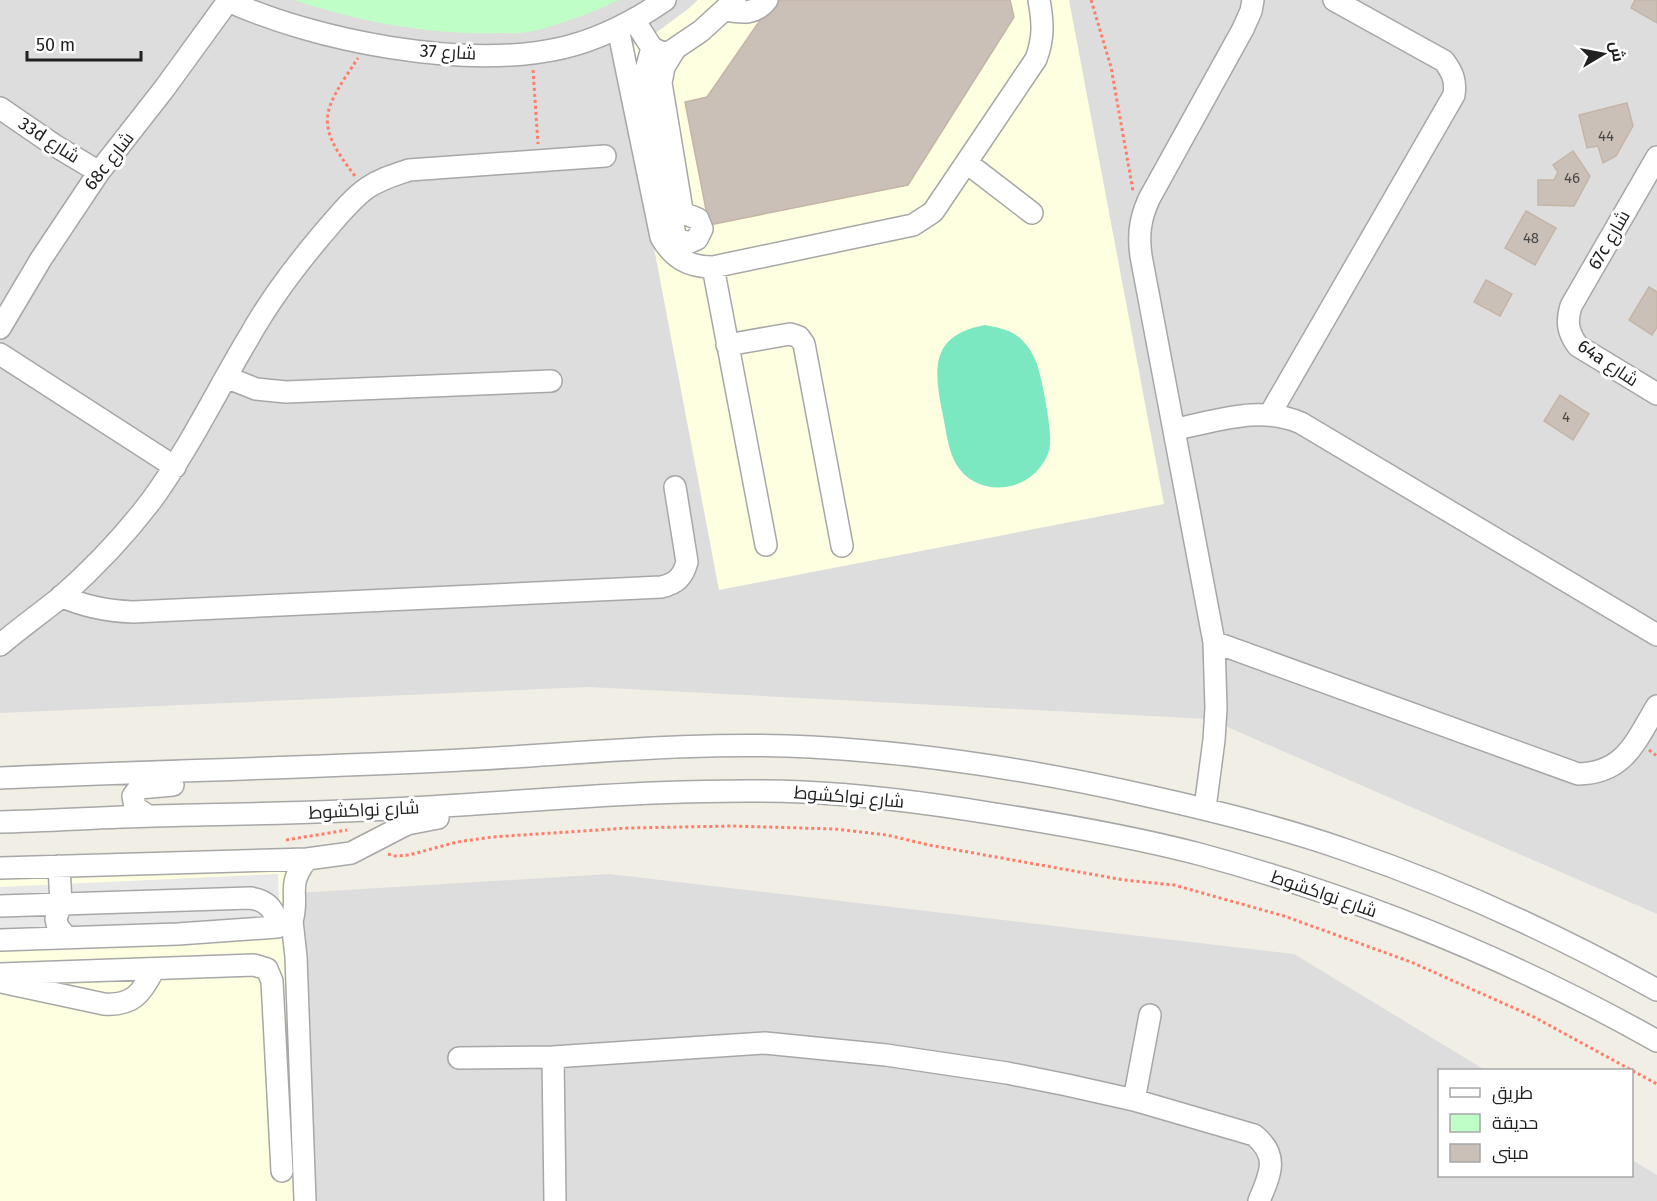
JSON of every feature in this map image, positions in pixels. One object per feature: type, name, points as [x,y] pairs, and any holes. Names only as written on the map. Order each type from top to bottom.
[{"type":"street","name":"شارع 37","points":[[227,1],[273,20],[320,33],[408,50],[450,54],[532,53],[562,48],[591,40],[626,24],[665,0]]},
{"type":"street","points":[[626,24],[652,48],[663,53],[675,49],[701,31],[730,5],[748,13],[761,7],[767,0]]},
{"type":"street","points":[[626,24],[661,237],[667,248],[682,261],[700,267],[713,267],[913,225],[933,212],[1036,59],[1043,33],[1039,0]]},
{"type":"street","points":[[1205,808],[1216,708],[1214,642],[1141,256],[1139,227],[1149,199],[1243,29],[1253,0]]},
{"type":"street","points":[[1270,414],[1454,95],[1455,83],[1452,71],[1444,61],[1334,0]]},
{"type":"street","name":"68c شارع","points":[[0,328],[41,259],[99,172],[164,89],[227,1]]},
{"type":"street","points":[[652,48],[645,70],[675,235],[682,242],[688,243],[700,235],[701,224],[698,219],[682,210],[661,91],[664,67],[675,49]]},
{"type":"street","name":"33d شارع","points":[[0,108],[99,172]]},
{"type":"street","points":[[0,645],[61,596],[122,535],[175,467],[274,296],[318,240],[366,189],[386,177],[409,170],[605,156]]},
{"type":"street","name":"67c شارع","points":[[1568,325],[1568,315],[1576,297],[1657,157]]},
{"type":"street","points":[[967,163],[1032,213]]},
{"type":"street","points":[[713,267],[766,544]]},
{"type":"street","name":"64a شارع","points":[[1568,325],[1571,337],[1578,346],[1657,394]]},
{"type":"street","points":[[727,345],[790,334],[799,337],[804,344],[842,546]]},
{"type":"street","points":[[0,354],[175,467]]},
{"type":"street","points":[[226,377],[256,389],[286,392],[551,381]]},
{"type":"street","points":[[1175,429],[1257,414],[1286,417],[1301,423],[1657,635]]},
{"type":"street","points":[[61,596],[80,605],[97,609],[133,612],[661,587],[679,580],[687,562],[675,487]]},
{"type":"street","points":[[1214,642],[1578,774],[1593,774],[1607,770],[1620,761],[1630,750],[1657,706]]},
{"type":"street","points":[[0,778],[304,767],[512,757],[628,748],[741,745],[812,747],[935,759],[1102,786],[1205,808],[1326,843],[1415,876],[1552,936],[1657,990]]},
{"type":"street","points":[[148,816],[139,812],[135,807],[133,796],[140,788],[278,776],[304,767]]},
{"type":"street","points":[[0,868],[306,858],[351,853],[395,829],[426,820],[587,806],[732,799],[754,791]]},
{"type":"street","name":"شارع نواكشوط","points":[[0,822],[308,813],[620,794],[754,791],[807,792],[930,804],[1096,830],[1196,853],[1333,896],[1469,948],[1545,982],[1604,1011],[1657,1041]]},
{"type":"street","points":[[0,940],[192,933],[284,924],[294,914],[293,885],[306,858]]},
{"type":"street","points":[[59,866],[60,904],[56,919],[58,927],[67,938]]},
{"type":"street","points":[[0,906],[257,899],[272,909],[284,924],[296,957],[305,1201]]},
{"type":"street","points":[[183,968],[186,946],[192,933]]},
{"type":"street","points":[[0,974],[261,966],[271,975],[282,1171]]},
{"type":"street","points":[[0,982],[116,1005],[127,1002],[137,995],[145,987],[154,969]]},
{"type":"street","points":[[1134,1100],[1150,1015]]},
{"type":"street","points":[[459,1058],[553,1057],[765,1043],[947,1063],[1017,1075],[1134,1100],[1254,1135],[1267,1149],[1270,1159],[1268,1178],[1259,1201]]},
{"type":"street","points":[[553,1057],[555,1201]]},
{"type":"path","points":[[1091,0],[1112,66],[1134,192]]},
{"type":"path","points":[[366,189],[333,145],[328,131],[327,115],[338,87],[367,43]]},
{"type":"path","points":[[532,53],[539,160]]},
{"type":"path","points":[[374,842],[384,853],[395,856],[484,838],[628,828],[732,826],[835,829],[887,835],[929,845],[1124,880],[1174,885],[1284,916],[1411,962],[1534,1017],[1629,1069]]},
{"type":"path","points":[[284,841],[350,830]]},
{"type":"path","points":[[1633,1071],[1657,1084]]},
{"type":"shaded area","points":[[0,0],[1657,0],[1657,914],[1209,719],[589,687],[0,713]]},
{"type":"shaded area","points":[[698,0],[1069,0],[1164,504],[719,590],[617,53],[653,35]]},
{"type":"shaded area","points":[[299,853],[313,1201],[0,1201],[0,862]]},
{"type":"shaded area","points":[[278,874],[280,935],[0,947],[0,887]]},
{"type":"shaded area","points":[[609,874],[1294,954],[1483,1069],[1438,1069],[1438,1177],[1633,1177],[1633,1161],[1657,1175],[1657,1201],[0,1201],[0,911]]},
{"type":"green space","points":[[293,0],[619,0],[587,14],[528,32],[470,33],[393,25]]},
{"type":"green space","points":[[985,325],[1015,334],[1023,341],[1036,361],[1044,392],[1050,438],[1046,459],[1032,475],[1022,482],[998,488],[974,482],[956,464],[949,445],[937,380],[940,355],[946,345],[955,336]]},
{"type":"building","points":[[774,0],[1010,0],[1014,17],[908,185],[709,225],[685,102],[707,97]]},
{"type":"building","points":[[1635,0],[1657,0],[1657,23],[1631,8]]},
{"type":"building","points":[[1627,103],[1633,126],[1616,156],[1603,163],[1598,146],[1587,148],[1579,115]]},
{"type":"building","points":[[1573,151],[1590,176],[1574,206],[1538,205],[1538,180],[1554,180],[1558,172],[1553,165]]},
{"type":"building","points":[[1526,211],[1556,228],[1535,265],[1505,248]]},
{"type":"building","points":[[1486,280],[1512,294],[1500,316],[1474,302]]},
{"type":"building","points":[[1649,287],[1657,292],[1657,327],[1652,335],[1629,320]]},
{"type":"building","points":[[1560,395],[1589,414],[1573,440],[1544,421]]}]
